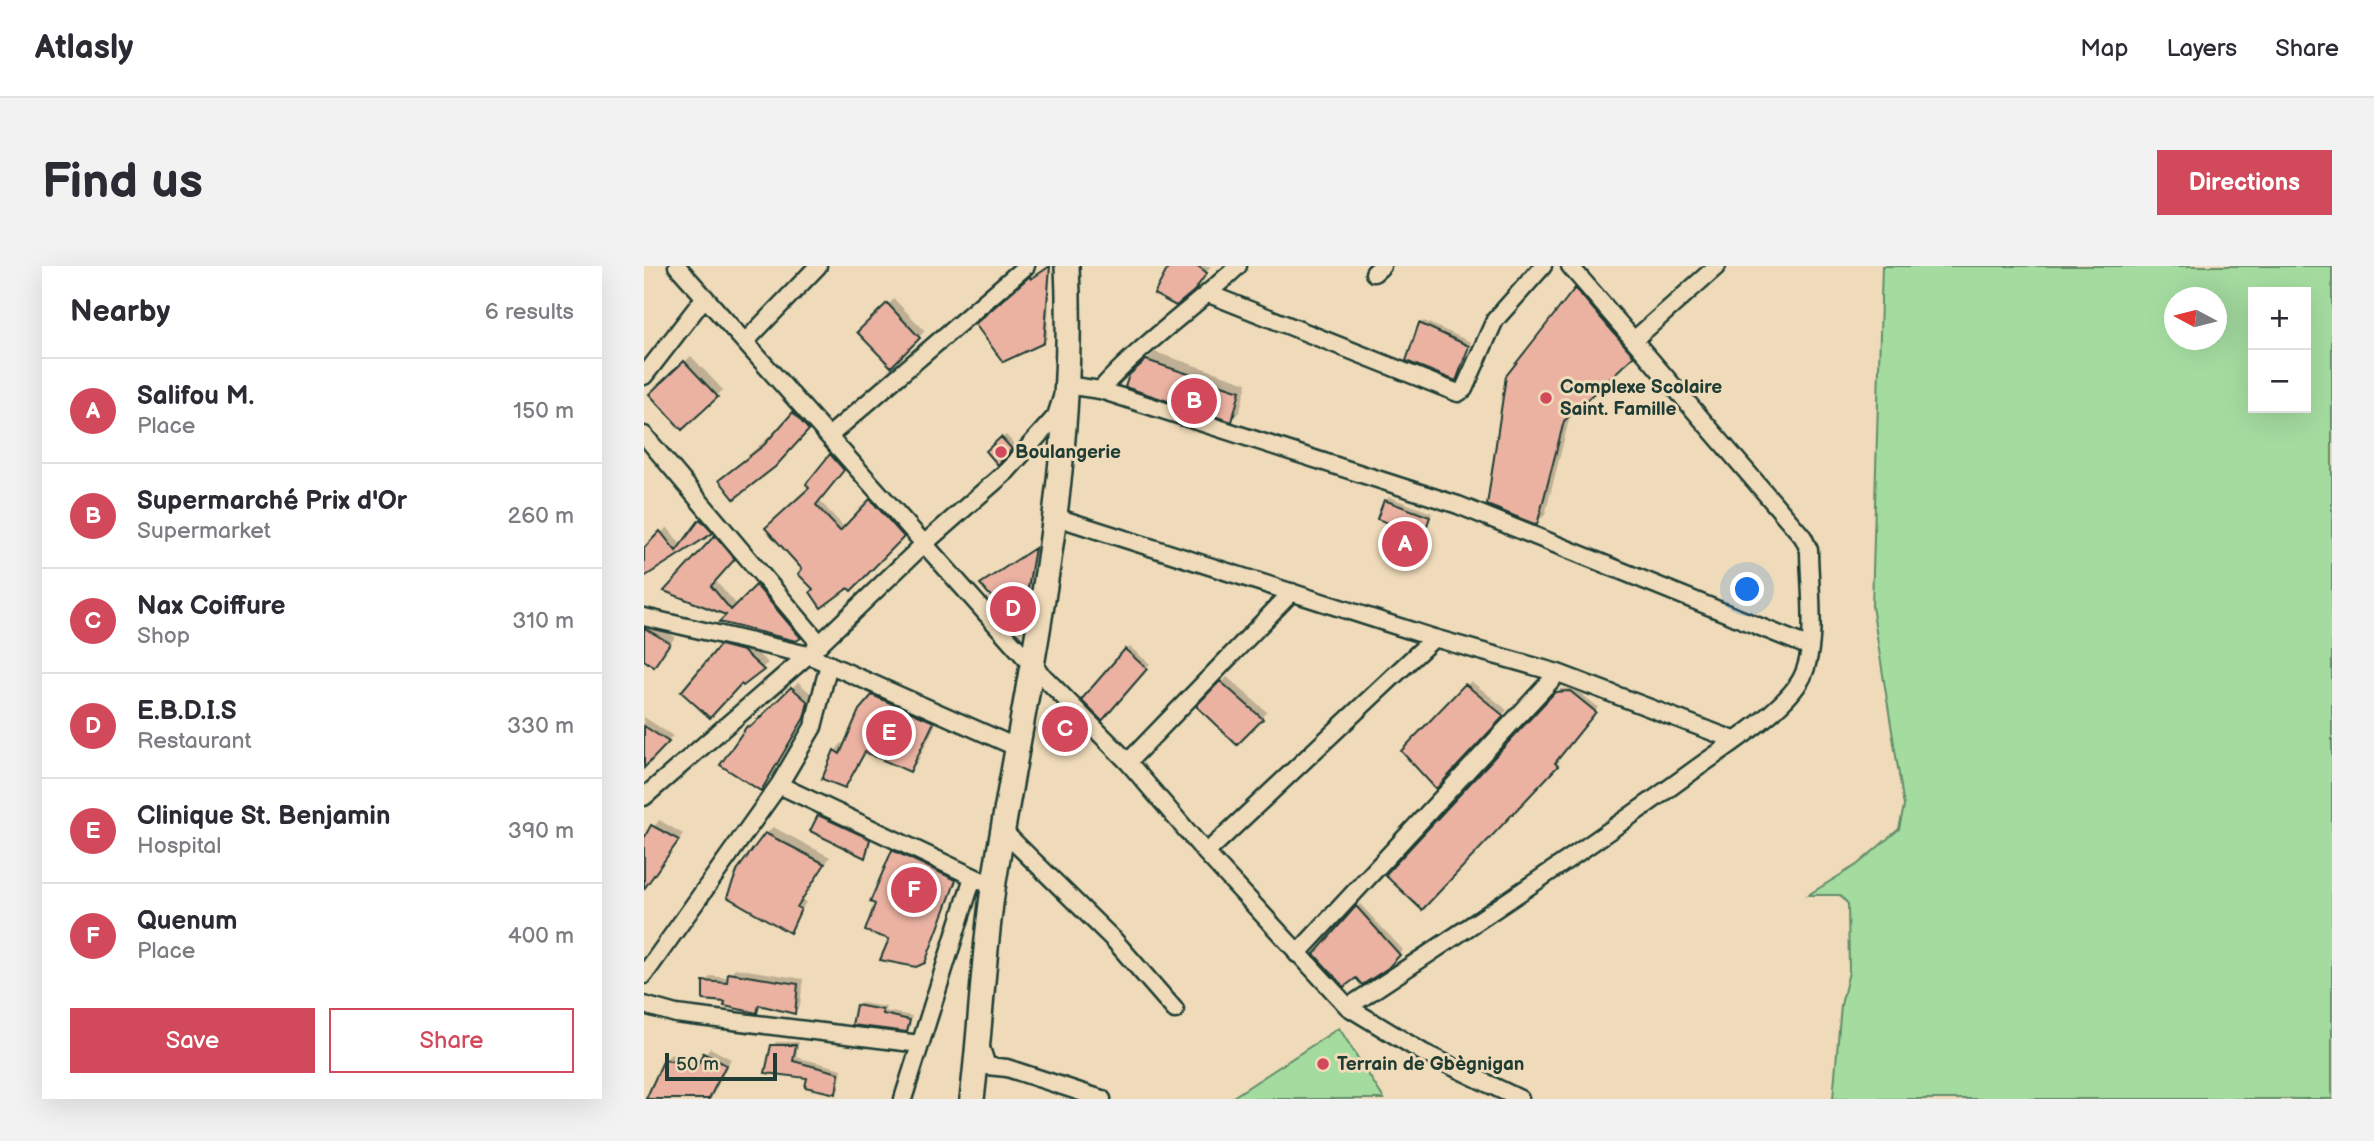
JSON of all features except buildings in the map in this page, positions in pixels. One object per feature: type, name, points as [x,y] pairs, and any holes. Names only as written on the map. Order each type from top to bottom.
[{"type":"main road","points":[[972,1099],[979,1042],[983,881],[1003,831],[1018,748],[1065,425],[1067,266]]},
{"type":"street","points":[[677,266],[1032,665],[1128,762],[1206,853],[1348,1007],[1424,1053],[1520,1099]]},
{"type":"street","points":[[745,342],[818,266]]},
{"type":"street","points":[[829,436],[1026,266]]},
{"type":"street","points":[[1100,390],[1146,341],[1209,294],[1238,266]]},
{"type":"street","points":[[1209,294],[1451,393],[1458,393],[1464,389],[1501,310],[1543,266]]},
{"type":"street","points":[[1348,1007],[1562,867],[1734,740],[1788,697],[1801,680],[1810,647],[1809,550],[1803,537],[1570,266]]},
{"type":"street","points":[[1635,339],[1717,266]]},
{"type":"street","points":[[644,376],[705,297]]},
{"type":"street","points":[[644,797],[814,649],[925,543],[1007,471],[1041,436],[1056,416],[1066,385],[1100,390],[1458,505],[1810,647]]},
{"type":"street","points":[[644,435],[814,649],[829,664],[1018,748]]},
{"type":"street","points":[[1053,516],[1434,638],[1558,673],[1734,740]]},
{"type":"street","points":[[1128,762],[1292,592]]},
{"type":"street","points":[[644,617],[814,649]]},
{"type":"street","points":[[1206,853],[1434,638]]},
{"type":"street","points":[[644,975],[779,785],[813,727],[829,664]]},
{"type":"street","points":[[1297,954],[1558,673]]},
{"type":"street","points":[[779,785],[983,881],[920,1044],[903,1099]]},
{"type":"street","points":[[1003,831],[1114,940],[1175,1010]]},
{"type":"street","points":[[644,1005],[676,1014],[920,1044]]},
{"type":"street","points":[[979,1042],[987,1066],[1007,1068],[1102,1099]]},
{"type":"green space","points":[[1882,266],[2332,266],[2332,1099],[1833,1099],[1841,1005],[1849,972],[1848,904],[1840,895],[1808,895],[1858,864],[1899,829],[1904,806],[1872,606]]},
{"type":"green space","name":"Terrain de Gbègnigan","points":[[1339,1028],[1384,1099],[1230,1099]]},
{"type":"place","name":"Complexe Scolaire Saint. Famille","points":[[1546,398]]},
{"type":"place","name":"Supermarché Prix d'Or","points":[[1194,401]]},
{"type":"place","name":"Boulangerie","points":[[1001,452]]},
{"type":"place","name":"Salifou M.","points":[[1405,544]]},
{"type":"place","name":"E.B.D.I.S","points":[[1013,609]]},
{"type":"place","name":"Nax Coiffure","points":[[1065,729]]},
{"type":"place","name":"Clinique St. Benjamin","points":[[889,733]]},
{"type":"place","name":"Quenum","points":[[914,890]]},
{"type":"place","name":"Terrain de Gbègnigan","points":[[1323,1064]]}]
